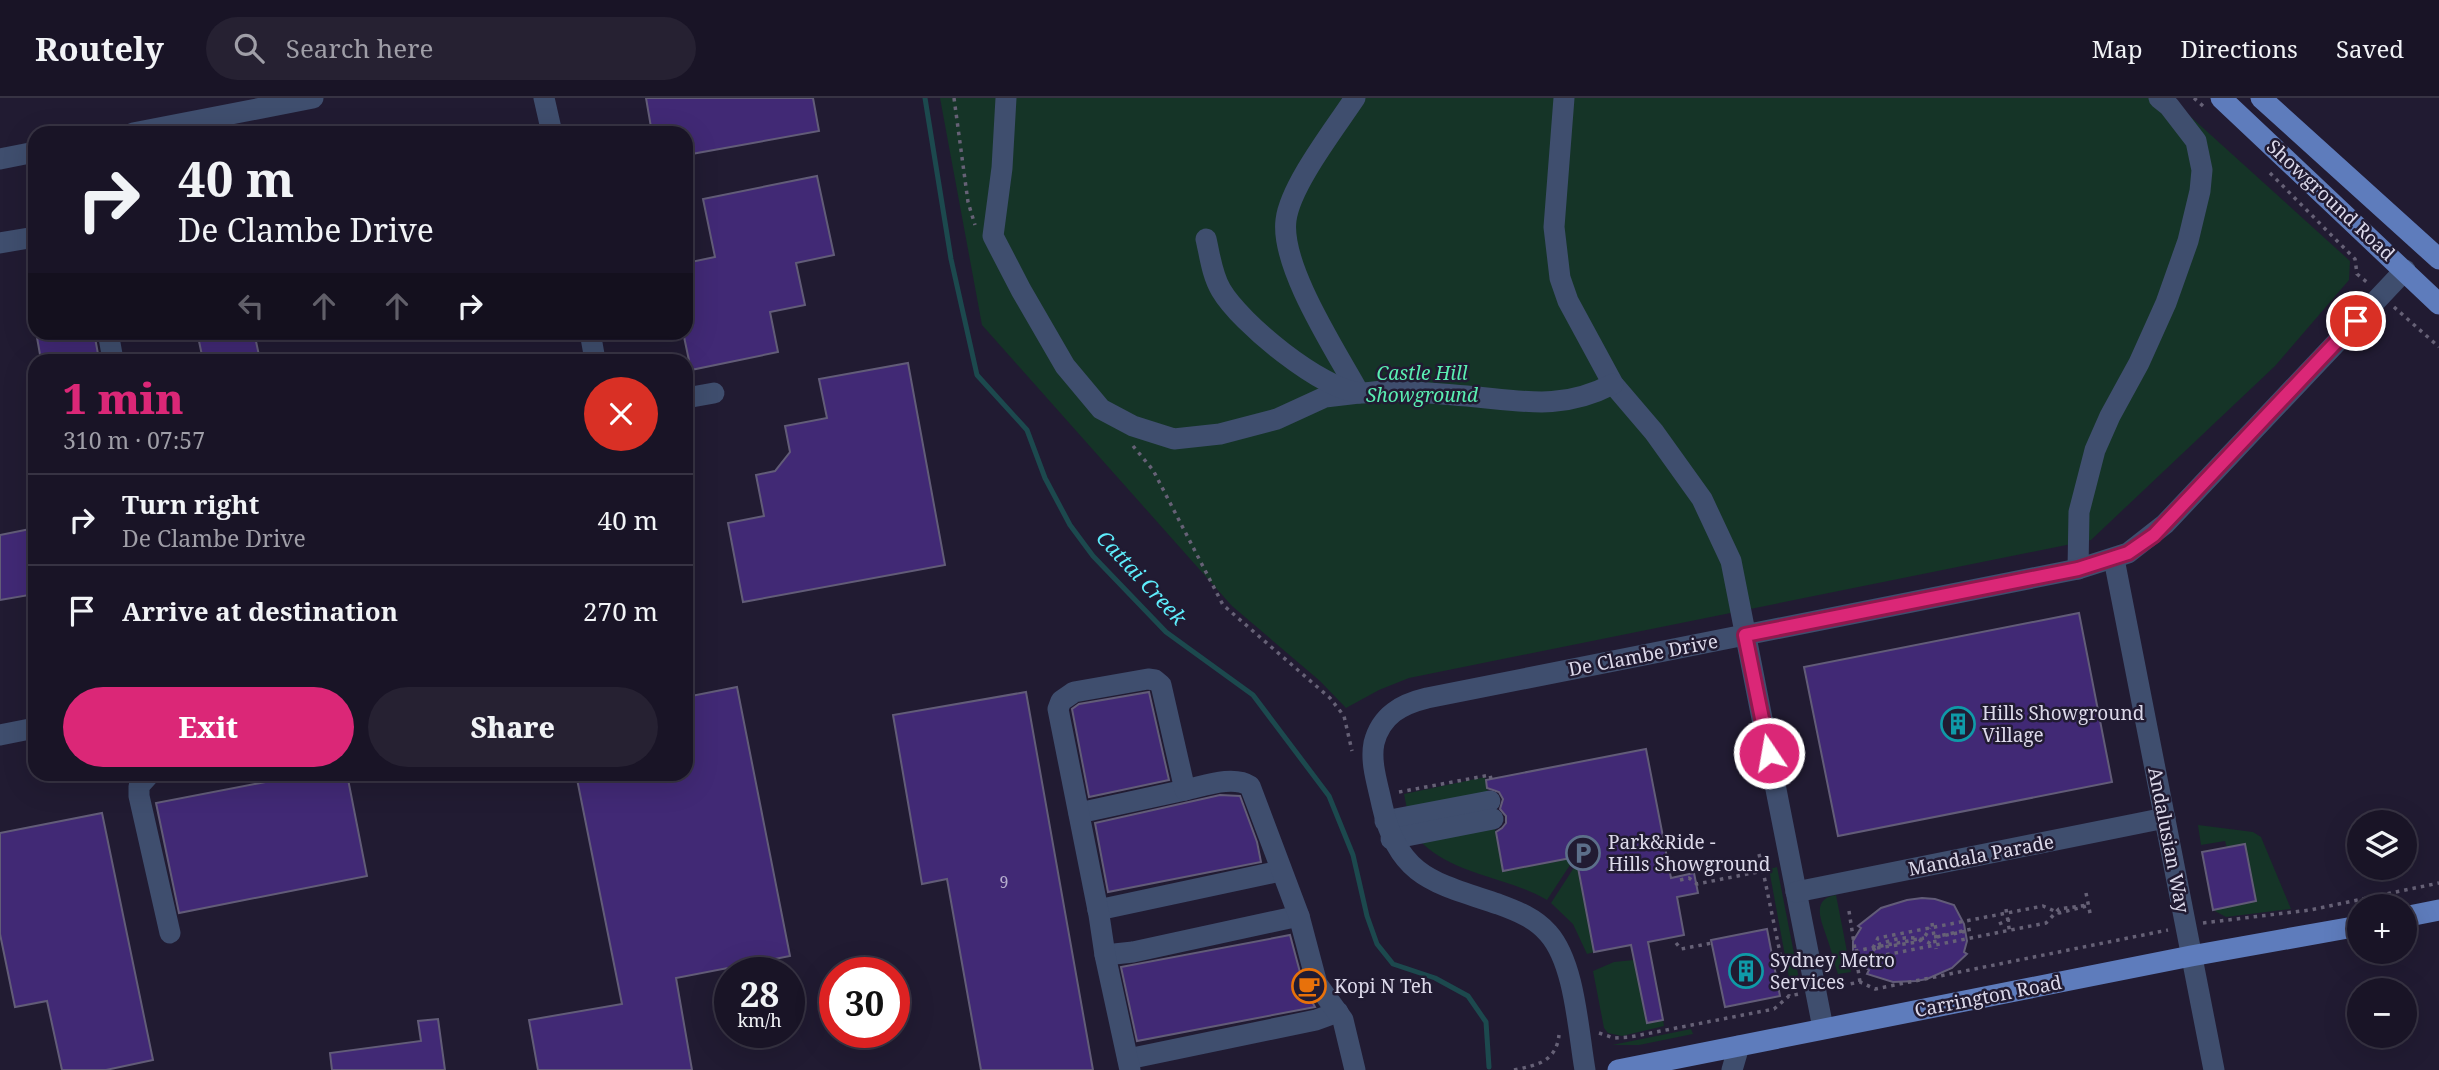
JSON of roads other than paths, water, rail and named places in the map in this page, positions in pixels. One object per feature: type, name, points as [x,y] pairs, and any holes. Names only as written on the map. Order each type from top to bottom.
[{"type":"main road","name":"Showground Road","points":[[2261,98],[2432,253]]},
{"type":"main road","name":"Showground Road","points":[[2215,105],[2405,270],[2439,303]]},
{"type":"main road","points":[[2405,270],[2432,253]]},
{"type":"main road","points":[[2417,915],[2439,911]]},
{"type":"main road","name":"Carrington Road","points":[[1618,1070],[2192,956],[2347,928]]},
{"type":"street","points":[[544,98],[550,126]]},
{"type":"street","points":[[1006,98],[1002,168],[993,236],[1065,366],[1101,408],[1133,426],[1174,439],[1232,431],[1277,419],[1325,397],[1359,393],[1424,393],[1545,403],[1569,401],[1591,395],[1613,384]]},
{"type":"street","points":[[1355,98],[1293,198],[1286,219],[1286,242],[1292,265],[1303,289],[1359,393]]},
{"type":"street","points":[[1564,98],[1555,201],[1556,256],[1560,278],[1568,301],[1613,384],[1654,432],[1702,499],[1731,561],[1823,1028]]},
{"type":"street","points":[[2078,569],[2079,512],[2095,450],[2166,303],[2185,250],[2200,191],[2201,163],[2196,141],[2160,98]]},
{"type":"street","points":[[168,126],[305,99]]},
{"type":"street","points":[[0,159],[28,153]]},
{"type":"street","points":[[0,243],[28,238]]},
{"type":"street","points":[[1206,239],[1215,276],[1233,305],[1299,366],[1359,393]]},
{"type":"street","name":"De Clambe Drive","points":[[1584,1070],[1564,959],[1548,933],[1524,914],[1429,879],[1414,869],[1388,830],[1373,765],[1373,750],[1382,723],[1401,706],[1427,698],[2078,569],[2114,559],[2141,545],[2165,524],[2405,270]]},
{"type":"street","points":[[693,397],[714,393]]},
{"type":"street","name":"Andalusian Way","points":[[2114,559],[2214,1070]]},
{"type":"street","points":[[1185,790],[1161,685],[1155,680],[1074,692],[1061,701],[1058,718],[1129,1064],[1316,1020],[1338,1012]]},
{"type":"street","points":[[0,735],[28,729]]},
{"type":"street","points":[[144,781],[139,786],[139,796],[170,933]]},
{"type":"street","points":[[1079,813],[1233,782],[1245,782],[1250,786],[1298,916],[1317,985],[1343,1020],[1355,1070]]},
{"type":"street","points":[[1388,830],[1491,810]]},
{"type":"street","name":"Mandala Parade","points":[[1796,892],[2165,818]]},
{"type":"street","points":[[1098,910],[1280,871]]},
{"type":"street","points":[[1105,956],[1298,916]]},
{"type":"street","points":[[1731,1070],[1739,1046]]},
{"type":"waterway","name":"Cattai Creek","points":[[925,98],[951,259],[977,375],[1027,430],[1045,478],[1070,525],[1093,556],[1166,632],[1253,695],[1329,796],[1353,855],[1367,916],[1377,944],[1393,964],[1435,978],[1468,996],[1486,1022],[1489,1067]]},
{"type":"place","name":"Hills Showground Village","points":[[1958,724]]},
{"type":"place","name":"Park&Ride - Hills Showground","points":[[1583,853]]},
{"type":"place","name":"Sydney Metro Services","points":[[1746,971]]},
{"type":"place","name":"Kopi N Teh","points":[[1309,986]]},
{"type":"park label","name":"Castle Hill Showground","points":[[1422,384]]}]
